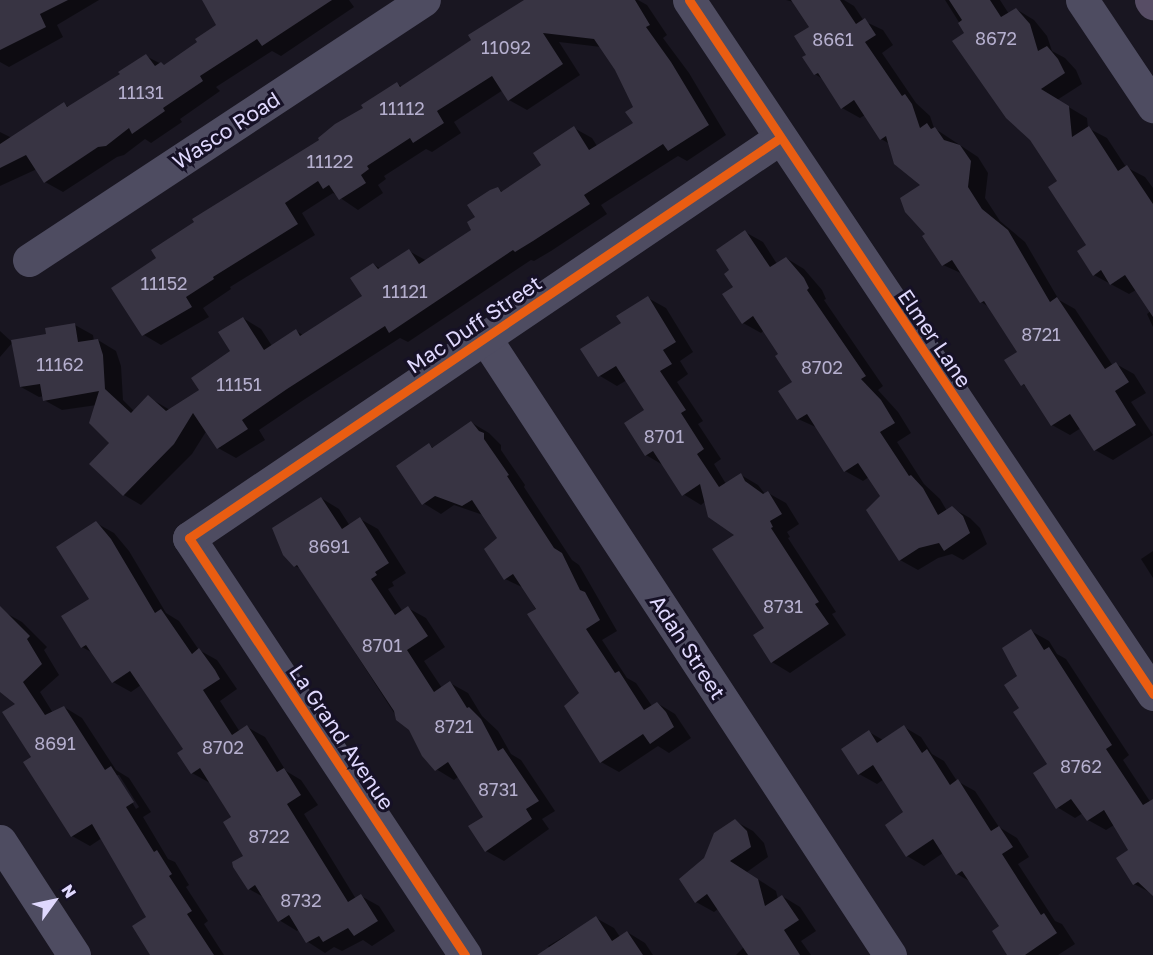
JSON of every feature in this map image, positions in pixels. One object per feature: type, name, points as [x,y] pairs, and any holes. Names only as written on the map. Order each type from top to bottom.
[{"type":"street","name":"Wasco Road","points":[[29,260],[424,0]]},
{"type":"street","name":"Elmer Lane","points":[[689,0],[1153,694]]},
{"type":"street","points":[[1082,0],[1153,106]]},
{"type":"street","name":"Mac Duff Street","points":[[189,538],[780,138]]},
{"type":"street","name":"Adah Street","points":[[485,338],[890,955]]},
{"type":"street","name":"La Grand Avenue","points":[[189,538],[465,955]]},
{"type":"street","points":[[0,841],[74,955]]},
{"type":"building","points":[[0,0],[68,0],[40,14],[46,27],[0,50]]},
{"type":"building","points":[[202,0],[332,0],[262,46],[257,39],[200,76],[203,81],[163,108],[165,111],[132,134],[129,128],[106,146],[98,147],[44,183],[26,155],[0,168],[0,144],[64,102],[67,107],[120,74],[118,72],[146,54],[155,66],[161,62],[164,65],[197,42],[195,39],[216,25]]},
{"type":"building","points":[[524,0],[635,0],[650,25],[646,27],[671,62],[709,125],[668,151],[663,144],[584,195],[590,204],[515,252],[513,250],[389,333],[385,326],[287,389],[242,420],[248,429],[217,449],[193,413],[174,444],[123,496],[89,464],[109,443],[89,423],[99,391],[43,401],[40,384],[20,387],[11,340],[46,334],[45,328],[75,323],[78,342],[98,339],[103,355],[105,389],[131,413],[148,395],[166,411],[199,390],[191,378],[230,351],[218,332],[243,317],[264,350],[296,329],[300,336],[362,296],[350,278],[373,263],[378,269],[409,249],[419,264],[471,230],[467,222],[475,217],[467,205],[490,190],[498,187],[501,192],[541,165],[533,153],[574,126],[589,150],[633,123],[625,112],[633,107],[615,70],[594,39],[543,33],[563,64],[508,101],[492,76],[437,111],[444,123],[413,143],[410,138],[367,166],[369,169],[361,175],[366,183],[339,200],[329,185],[323,189],[318,181],[285,203],[298,224],[213,277],[214,279],[186,297],[192,307],[142,336],[111,288],[156,258],[151,250],[194,222],[192,219],[319,140],[318,138],[335,124],[363,108],[361,105],[397,82],[400,87],[471,40],[468,35]]},
{"type":"building","points":[[791,0],[840,0],[856,24],[865,18],[876,35],[865,42],[902,96],[905,94],[912,104],[920,128],[927,123],[931,129],[935,127],[944,140],[960,145],[971,161],[968,187],[982,209],[1008,230],[1050,302],[1057,297],[1105,369],[1116,362],[1129,382],[1115,391],[1136,425],[1094,451],[1070,414],[1051,426],[1024,384],[1021,386],[1004,360],[1017,352],[984,301],[980,303],[952,260],[942,266],[922,236],[925,234],[905,212],[900,198],[920,185],[894,164],[886,136],[880,140],[854,100],[841,109],[818,73],[814,75],[802,57],[806,55],[794,36],[809,27]]},
{"type":"building","points":[[949,0],[990,0],[1001,17],[1016,8],[1030,24],[1038,51],[1047,46],[1058,59],[1065,73],[1041,89],[1069,106],[1072,137],[1089,126],[1118,171],[1127,165],[1153,204],[1153,317],[1125,275],[1110,285],[1101,270],[1093,276],[1077,251],[1086,245],[1048,187],[1057,181],[1030,140],[1006,118],[952,41],[964,33],[958,23],[962,20]]},
{"type":"building","points":[[745,230],[770,267],[786,257],[804,278],[809,288],[807,290],[866,376],[861,379],[881,400],[895,423],[880,432],[909,476],[911,475],[923,488],[938,515],[952,506],[963,516],[970,533],[944,551],[939,543],[919,548],[899,561],[866,510],[880,496],[858,463],[844,472],[807,414],[797,420],[778,391],[792,382],[775,356],[778,354],[753,316],[742,324],[722,294],[733,287],[724,274],[729,270],[716,250]]},
{"type":"building","points":[[648,296],[676,342],[663,350],[672,364],[660,371],[686,410],[681,413],[704,449],[697,454],[719,487],[741,473],[745,481],[763,494],[768,491],[782,514],[770,521],[773,527],[771,528],[819,602],[815,604],[829,624],[771,663],[753,635],[764,628],[712,549],[734,535],[708,517],[700,484],[682,496],[653,451],[645,456],[624,423],[644,410],[616,366],[598,377],[580,349],[621,323],[616,316]]},
{"type":"building","points":[[471,421],[479,431],[484,433],[484,439],[509,475],[507,476],[554,548],[562,553],[580,590],[585,592],[600,620],[586,629],[615,673],[619,671],[644,710],[657,702],[666,712],[674,727],[650,744],[643,734],[600,763],[564,706],[579,693],[527,614],[536,609],[513,574],[504,580],[484,549],[497,538],[472,500],[462,506],[435,496],[422,505],[396,466],[429,443],[432,448]]},
{"type":"building","points":[[321,497],[342,529],[360,517],[389,563],[375,572],[377,575],[371,579],[395,615],[408,606],[428,636],[407,650],[434,692],[450,681],[467,708],[469,707],[481,719],[498,751],[503,748],[539,801],[526,809],[532,819],[485,852],[468,826],[483,817],[448,762],[435,771],[422,756],[409,730],[396,720],[394,711],[297,565],[294,567],[283,555],[272,528]]},
{"type":"building","points":[[96,521],[111,539],[155,613],[161,609],[192,654],[199,648],[215,670],[220,679],[203,690],[232,735],[247,725],[277,772],[284,768],[301,795],[287,804],[348,902],[361,894],[378,921],[354,936],[348,928],[323,942],[319,936],[306,943],[289,915],[278,922],[255,885],[248,890],[233,867],[232,862],[243,856],[223,822],[231,817],[200,768],[191,774],[177,753],[183,749],[130,671],[112,683],[86,645],[81,648],[61,616],[89,599],[56,547]]},
{"type":"building","points":[[0,606],[30,636],[27,639],[42,664],[23,682],[45,715],[64,706],[105,770],[111,766],[134,802],[126,807],[154,852],[157,850],[172,874],[169,876],[192,911],[187,914],[214,955],[150,955],[132,926],[146,917],[92,824],[71,837],[23,762],[31,757],[2,712],[15,704],[0,692]]},
{"type":"building","points":[[1031,629],[1044,650],[1049,647],[1112,745],[1106,749],[1143,805],[1153,799],[1153,896],[1138,882],[1133,885],[1116,858],[1128,850],[1104,810],[1087,821],[1071,799],[1056,809],[1033,773],[1047,764],[1013,712],[1019,708],[1004,685],[1017,676],[1002,648]]},
{"type":"building","points":[[904,725],[922,753],[927,749],[950,785],[958,779],[991,831],[999,826],[1013,847],[1002,854],[1041,915],[1044,913],[1057,933],[1025,955],[1007,955],[992,931],[999,926],[962,871],[956,875],[933,839],[906,857],[885,825],[903,812],[873,765],[858,775],[841,749],[869,730],[877,743]]},
{"type":"building","points":[[735,819],[747,831],[751,847],[730,861],[758,879],[765,906],[782,895],[799,920],[784,930],[800,955],[748,955],[707,894],[695,903],[679,879],[704,858],[714,833]]},
{"type":"building","points":[[596,916],[612,941],[627,931],[643,955],[537,955]]},
{"type":"cycle path","points":[[689,0],[1153,694]]},
{"type":"cycle path","points":[[465,955],[189,538],[780,138]]}]
